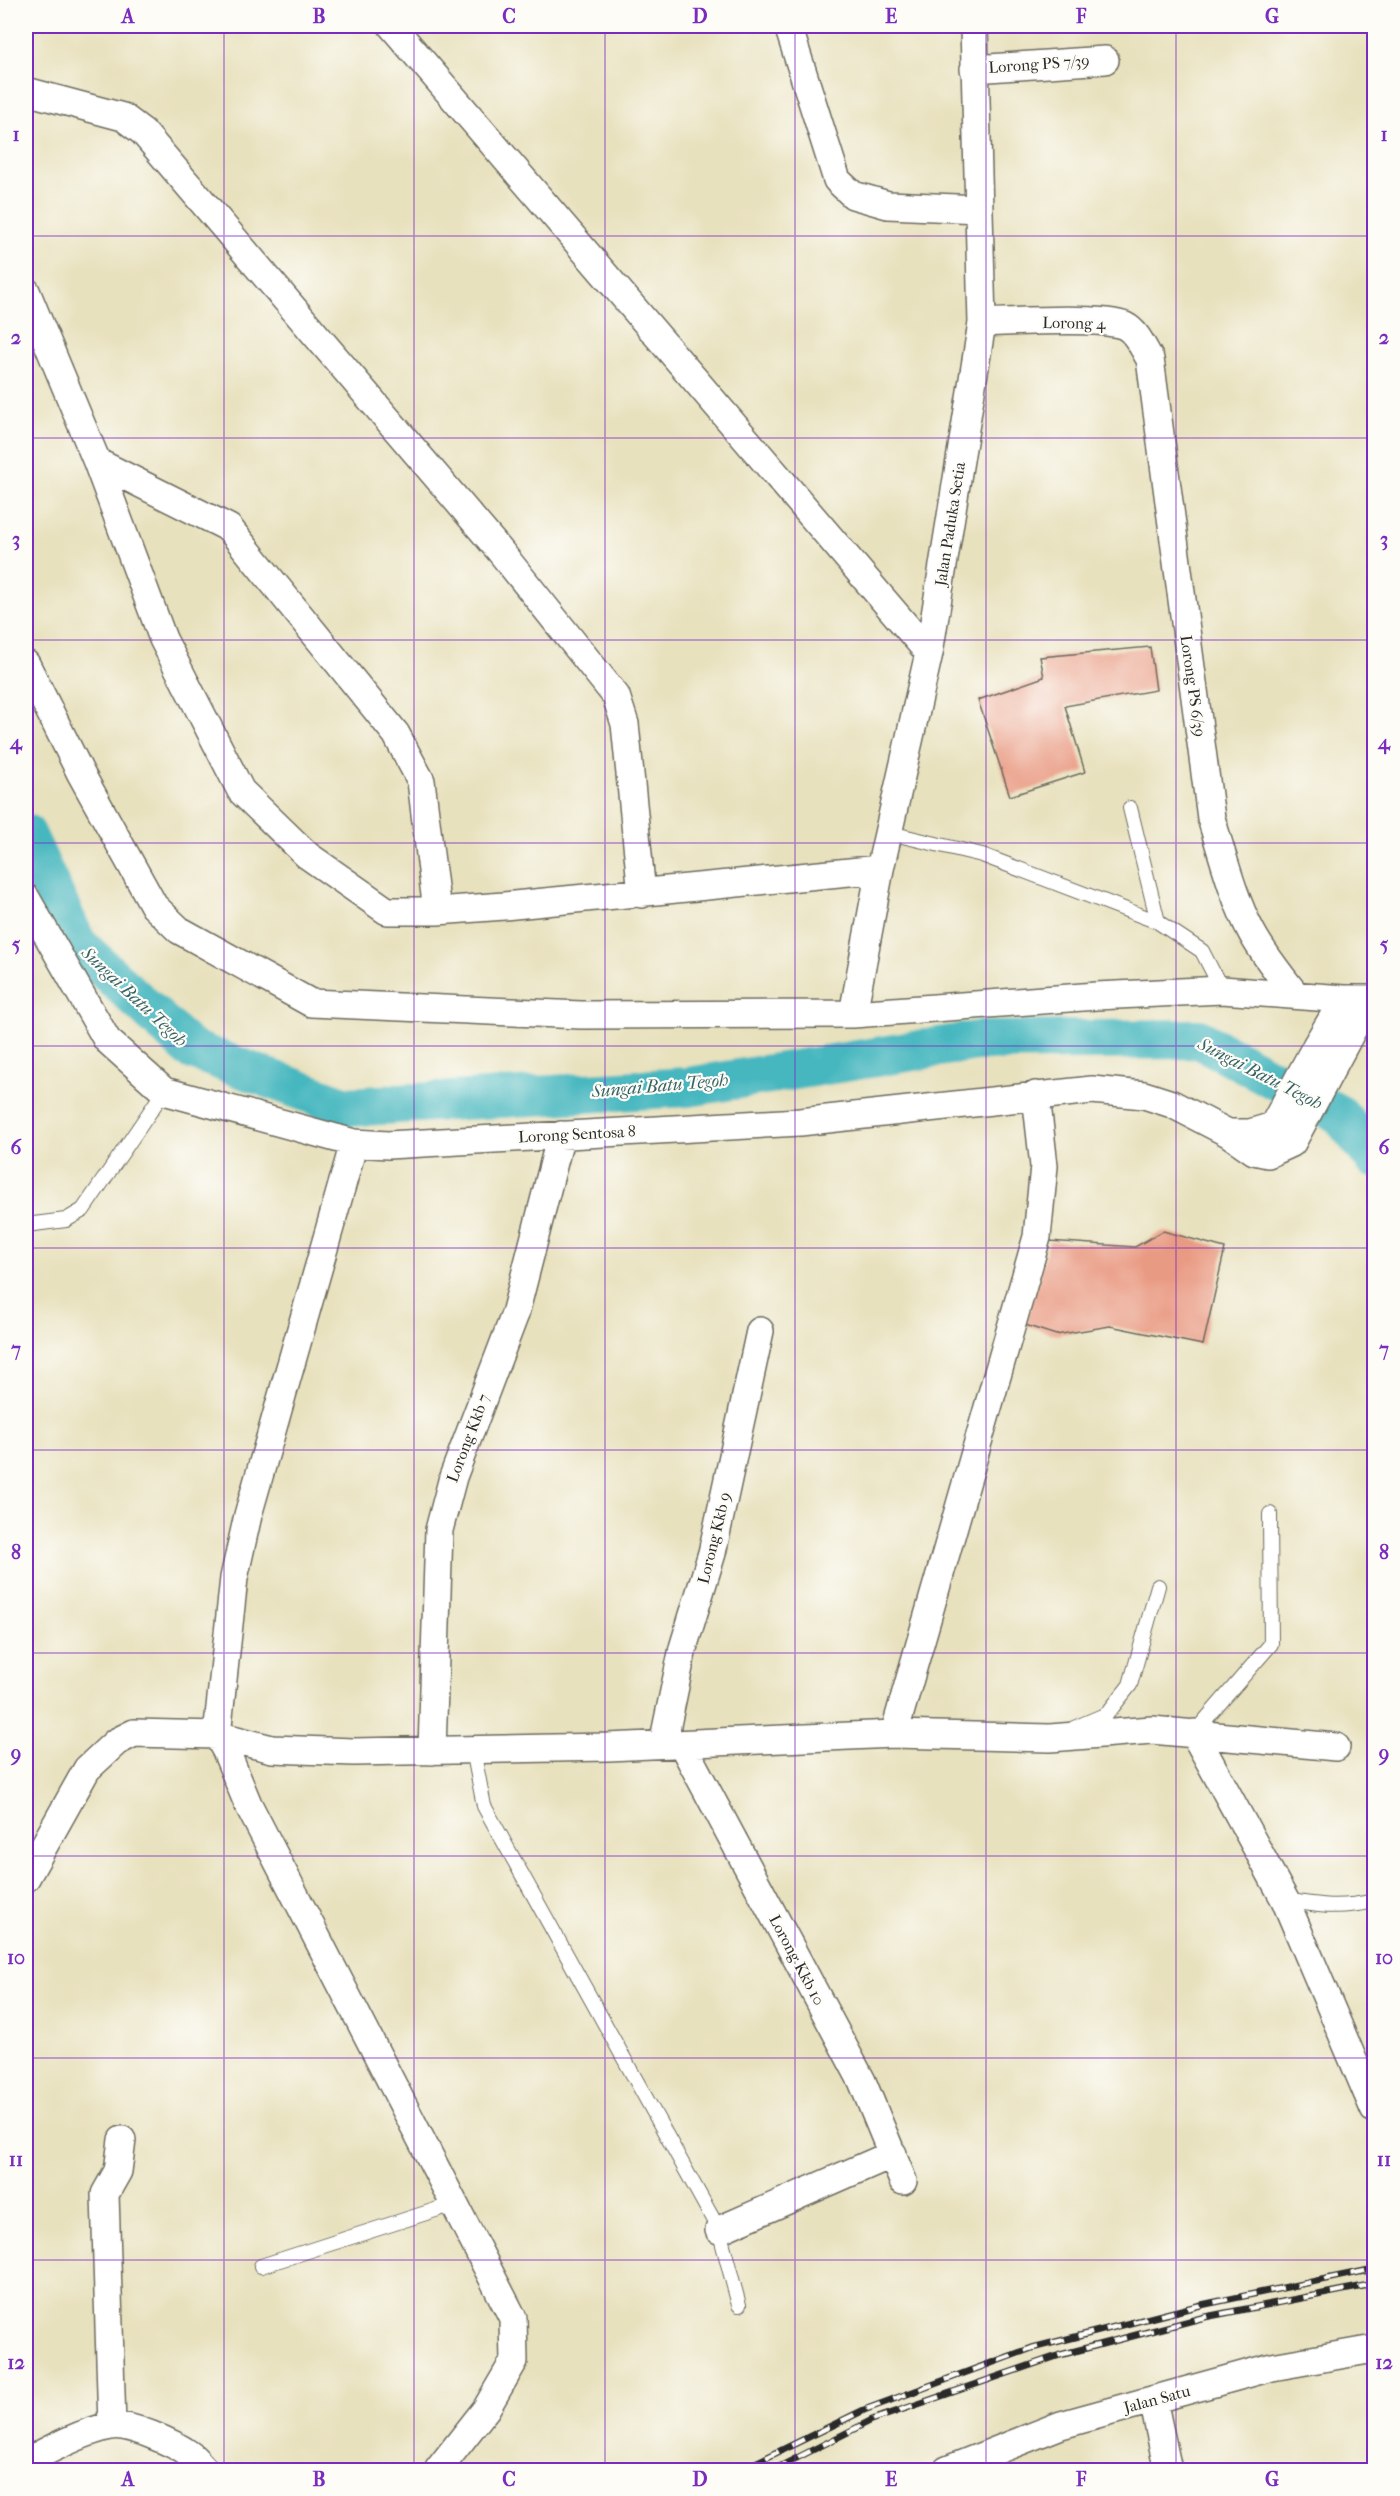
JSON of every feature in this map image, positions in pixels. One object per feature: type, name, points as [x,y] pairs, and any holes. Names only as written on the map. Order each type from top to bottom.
[{"type":"street","points":[[392,26],[929,653]]},
{"type":"street","points":[[788,26],[837,180],[853,195],[888,206],[979,209]]},
{"type":"street","name":"Jalan Paduka Setia","points":[[853,1014],[880,869],[929,653],[982,323],[974,26]]},
{"type":"street","name":"Lorong PS 7/39","points":[[974,69],[1105,60]]},
{"type":"street","points":[[26,91],[123,117],[143,132],[492,542],[616,696],[625,724],[642,894]]},
{"type":"street","points":[[26,291],[97,462],[163,639],[241,791],[307,855],[387,911],[436,911],[642,894],[880,869]]},
{"type":"street","name":"Lorong 4","points":[[982,323],[1101,321],[1124,326],[1134,334],[1150,359]]},
{"type":"street","name":"Lorong PS 6/39","points":[[1150,359],[1211,818],[1251,931],[1269,962],[1295,994]]},
{"type":"street","points":[[97,462],[229,528],[396,735],[421,781],[436,911]]},
{"type":"street","points":[[26,664],[81,774],[154,906],[179,930],[311,1003],[581,1015],[853,1014],[1096,996],[1222,990],[1363,999]]},
{"type":"street","name":"Lorong Sentosa 8","points":[[26,898],[107,1040],[164,1091],[354,1143],[388,1145],[801,1122],[1092,1090],[1144,1095],[1172,1104],[1228,1133],[1254,1151],[1268,1154],[1282,1135],[1327,1050],[1363,999]]},
{"type":"street","points":[[894,1734],[1037,1237],[1044,1166],[1036,1095]]},
{"type":"street","name":"Lorong Kkb 7","points":[[432,1751],[439,1530],[453,1477],[515,1314],[561,1135]]},
{"type":"street","points":[[354,1143],[248,1515],[234,1578],[217,1735],[248,1804],[513,2318],[514,2361],[486,2409],[438,2470]]},
{"type":"street","name":"Lorong Kkb 9","points":[[673,1744],[683,1648],[712,1552],[760,1331]]},
{"type":"street","points":[[26,1878],[87,1769],[116,1742],[134,1733],[217,1735],[272,1749],[354,1752],[608,1748],[894,1734],[1050,1738],[1152,1730],[1336,1747]]},
{"type":"street","points":[[1194,1733],[1285,1900],[1374,2109]]},
{"type":"street","name":"Lorong Kkb 10","points":[[673,1744],[862,2081],[903,2181]]},
{"type":"street","points":[[112,2426],[105,2194],[118,2170],[122,2140]]},
{"type":"street","points":[[719,2230],[892,2154]]},
{"type":"street","name":"Jalan Satu","points":[[954,2469],[1061,2425],[1272,2367],[1374,2349]]},
{"type":"street","points":[[1153,2400],[1168,2470]]},
{"type":"street","points":[[26,2462],[58,2444],[112,2426],[127,2428],[159,2439],[189,2454],[205,2470]]},
{"type":"lane","points":[[1130,808],[1158,922]]},
{"type":"lane","points":[[890,833],[982,855],[1158,922],[1202,951],[1222,990]]},
{"type":"lane","points":[[26,1225],[66,1220],[83,1210],[164,1091]]},
{"type":"lane","points":[[1194,1733],[1271,1644],[1270,1514]]},
{"type":"lane","points":[[1050,1738],[1107,1714],[1130,1685],[1158,1586]]},
{"type":"lane","points":[[473,1750],[484,1806],[719,2230],[739,2305]]},
{"type":"lane","points":[[1285,1900],[1323,1907],[1353,1906],[1374,1901]]},
{"type":"lane","points":[[261,2265],[454,2205]]},
{"type":"building","points":[[1150,647],[1156,690],[1065,706],[1085,772],[1010,796],[978,700],[1044,677],[1040,657]]},
{"type":"building","points":[[1163,1231],[1225,1248],[1203,1345],[1110,1326],[1056,1335],[1025,1325],[1049,1241],[1135,1247]]},
{"type":"waterway","name":"Sungai Batu Tegoh","points":[[26,834],[77,944],[190,1049],[346,1107],[688,1087],[976,1041],[1199,1039],[1340,1115],[1374,1158]]},
{"type":"railway","points":[[741,2470],[864,2410],[1032,2348],[1201,2305],[1374,2269]]},
{"type":"railway","points":[[773,2470],[872,2420],[1060,2355],[1205,2317],[1374,2284]]}]
